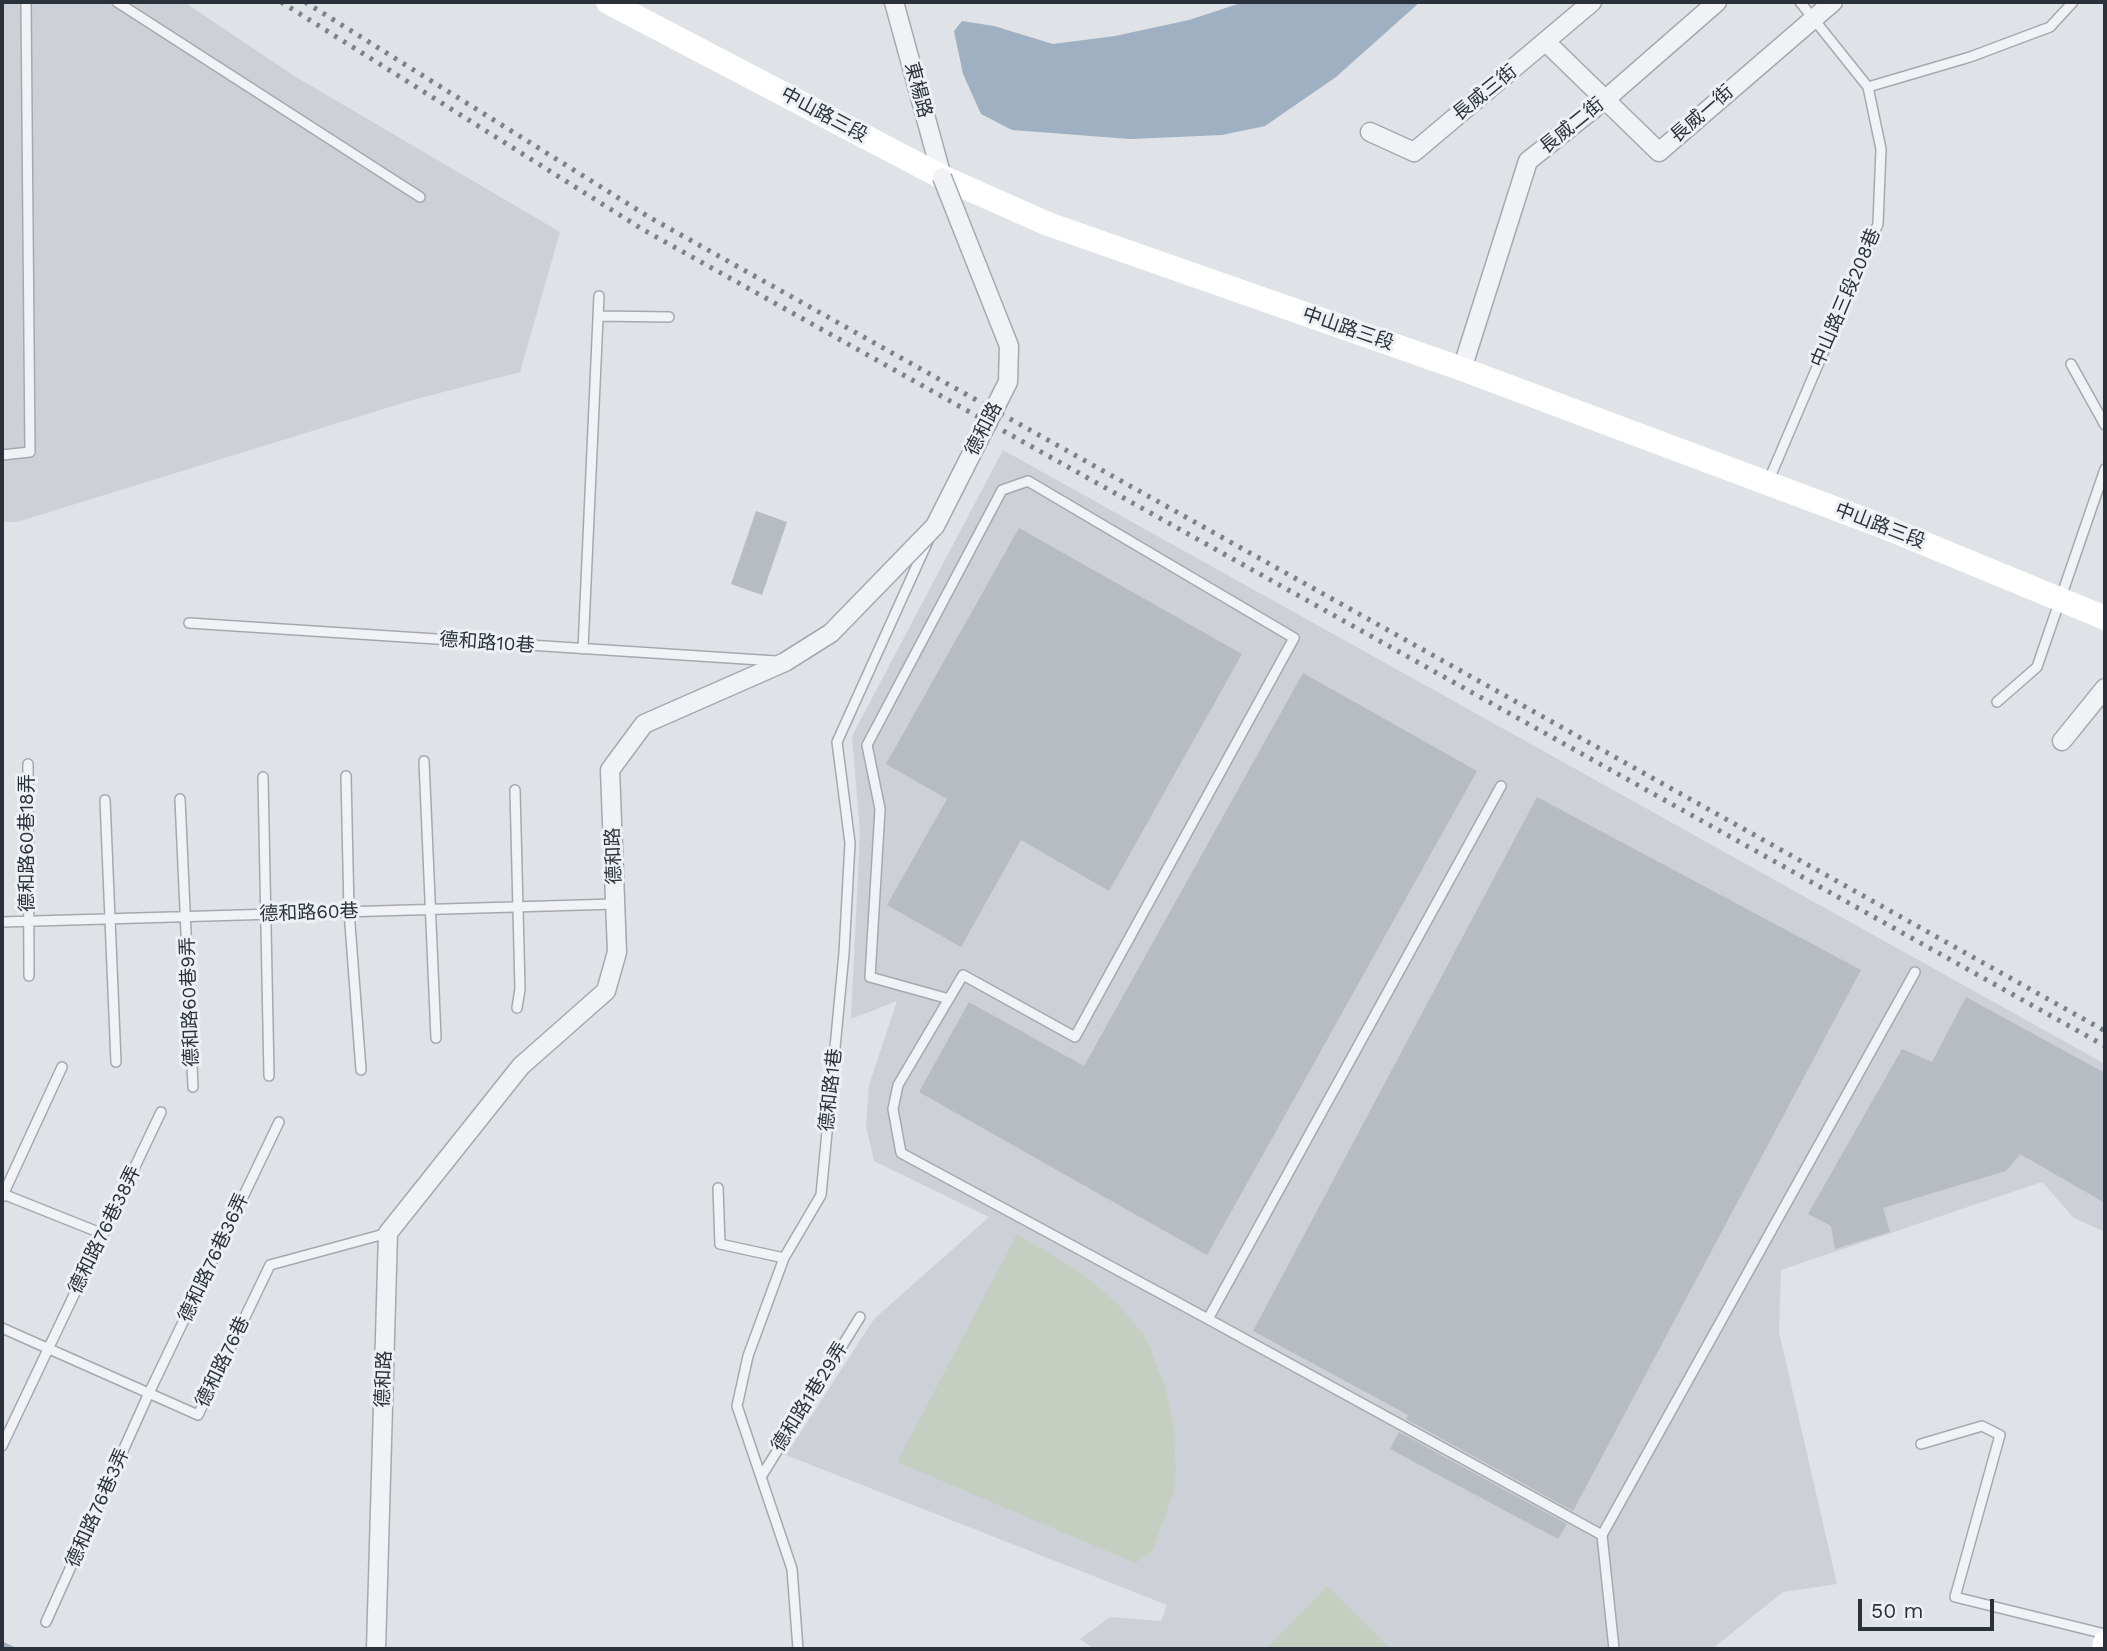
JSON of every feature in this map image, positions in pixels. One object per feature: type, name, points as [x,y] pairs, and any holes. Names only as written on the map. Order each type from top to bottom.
[{"type":"street","name":"中山路三段","points":[[608,2],[942,177],[1048,224],[1462,369],[1882,526],[2105,618]]},
{"type":"street","name":"東楊路","points":[[894,2],[942,177]]},
{"type":"street","name":"長威三街","points":[[1370,132],[1414,152],[1547,43],[1592,2]]},
{"type":"street","name":"長威二街","points":[[1462,369],[1528,161],[1607,98],[1717,2]]},
{"type":"street","name":"長威一街","points":[[1547,43],[1607,98],[1659,152],[1833,2]]},
{"type":"street","name":"德和路","points":[[376,1649],[388,1233],[521,1066],[606,991],[617,952],[610,770],[643,724],[785,662],[831,633],[935,526],[1008,382],[1009,346],[942,177]]},
{"type":"street","points":[[2062,741],[2105,688]]},
{"type":"street","points":[[2104,1649],[2105,1643]]},
{"type":"lane","points":[[2,455],[30,452],[26,2]]},
{"type":"lane","points":[[117,2],[420,197]]},
{"type":"lane","name":"中山路三段208巷","points":[[1768,484],[1878,224],[1881,149],[1868,87],[1800,2]]},
{"type":"lane","points":[[1868,87],[1970,57],[2050,27],[2073,2]]},
{"type":"lane","points":[[583,649],[599,296]]},
{"type":"lane","points":[[598,316],[669,317]]},
{"type":"lane","points":[[2071,364],[2105,425]]},
{"type":"lane","points":[[1997,702],[2036,667],[2105,469]]},
{"type":"lane","points":[[949,999],[870,976],[880,809],[867,746],[1002,490],[1028,481],[1294,638],[1075,1037],[963,975],[949,999],[898,1086],[892,1109],[901,1153],[1602,1535]]},
{"type":"lane","name":"德和路1巷","points":[[798,1649],[792,1569],[737,1406],[748,1356],[784,1258],[821,1195],[844,953],[850,844],[837,743],[935,526]]},
{"type":"lane","name":"德和路10巷","points":[[189,623],[785,662]]},
{"type":"lane","points":[[424,761],[436,1038]]},
{"type":"lane","name":"德和路60巷18弄","points":[[28,764],[29,976]]},
{"type":"lane","points":[[346,776],[349,911],[361,1070]]},
{"type":"lane","points":[[263,777],[268,1076]]},
{"type":"lane","points":[[1208,1319],[1501,786]]},
{"type":"lane","points":[[515,790],[520,989],[517,1008]]},
{"type":"lane","name":"德和路60巷9弄","points":[[180,799],[193,1087]]},
{"type":"lane","points":[[105,800],[116,1062]]},
{"type":"lane","name":"德和路60巷","points":[[2,922],[615,904]]},
{"type":"lane","points":[[1614,1649],[1602,1535],[1915,972]]},
{"type":"lane","points":[[62,1067],[2,1195],[103,1234]]},
{"type":"lane","name":"德和路76巷38弄","points":[[2,1446],[161,1112]]},
{"type":"lane","name":"德和路76巷36弄","points":[[149,1393],[279,1122]]},
{"type":"lane","points":[[718,1188],[720,1244],[784,1258]]},
{"type":"lane","name":"德和路76巷","points":[[2,1328],[198,1415],[270,1265],[388,1233]]},
{"type":"lane","name":"德和路1巷29弄","points":[[761,1477],[860,1317]]},
{"type":"lane","name":"德和路76巷3弄","points":[[46,1622],[149,1393]]},
{"type":"lane","points":[[1921,1444],[1982,1426],[2000,1435],[1955,1597],[2105,1634]]},
{"type":"shaded area","points":[[2,2],[184,2],[296,77],[560,232],[520,372],[409,401],[17,522],[2,522]]},
{"type":"shaded area","points":[[1003,450],[2105,1064],[2105,1232],[2074,1218],[2042,1182],[1781,1270],[1779,1332],[1837,1584],[1783,1592],[1712,1649],[1094,1649],[1080,1639],[1110,1617],[1161,1621],[1167,1605],[786,1455],[874,1319],[989,1217],[874,1161],[866,1126],[869,1085],[897,1001],[851,1019],[860,832],[852,736]]},
{"type":"green space","points":[[1017,1234],[1080,1272],[1117,1303],[1145,1337],[1165,1386],[1173,1422],[1176,1471],[1173,1494],[1152,1552],[1135,1563],[897,1462]]},
{"type":"green space","points":[[1327,1586],[1391,1649],[1266,1649]]},
{"type":"water","points":[[1244,2],[1420,2],[1336,77],[1265,126],[1222,135],[1130,139],[1012,130],[981,114],[963,74],[954,31],[962,21],[994,26],[1053,44],[1115,36],[1189,20]]},
{"type":"building","points":[[756,511],[787,522],[762,595],[731,584]]},
{"type":"building","points":[[1019,528],[1242,654],[1109,891],[1021,840],[961,947],[887,905],[947,799],[886,764]]},
{"type":"building","points":[[1303,673],[1477,771],[1207,1255],[919,1092],[969,1002],[1084,1066]]},
{"type":"building","points":[[1537,797],[1861,970],[1573,1511],[1406,1419],[1408,1415],[1253,1331]]},
{"type":"building","points":[[1966,997],[2105,1073],[2105,1203],[2020,1154],[2006,1171],[1883,1208],[1890,1232],[1835,1249],[1831,1226],[1808,1214],[1902,1049],[1932,1062]]},
{"type":"building","points":[[1399,1432],[1567,1524],[1558,1539],[1390,1449]]},
{"type":"waterway","points":[[2,1644],[13,1649]]},
{"type":"railway","points":[[281,2],[642,229],[2105,1046]]},
{"type":"railway","points":[[305,2],[649,217],[2105,1031]]}]
